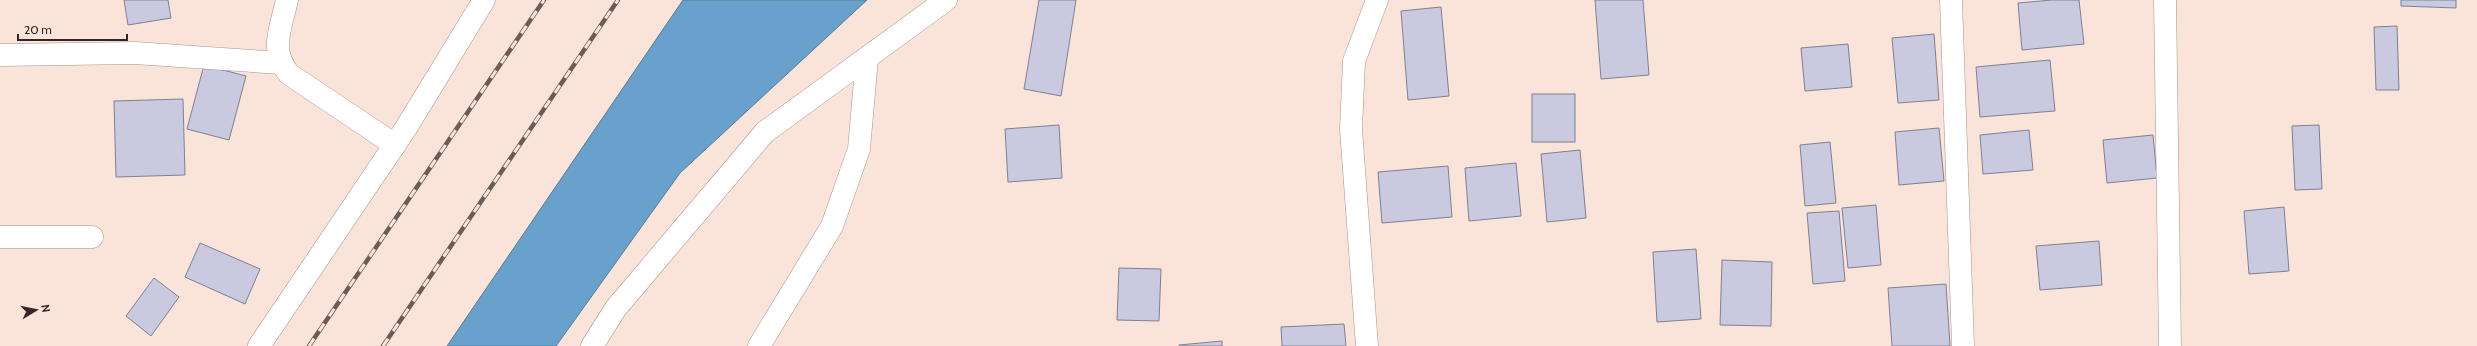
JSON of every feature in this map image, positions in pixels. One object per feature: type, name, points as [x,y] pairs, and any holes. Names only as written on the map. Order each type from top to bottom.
[{"type":"street","points":[[287,0],[277,46],[280,63],[289,74],[395,145]]},
{"type":"street","points":[[259,346],[395,145],[484,0]]},
{"type":"street","points":[[592,346],[616,308],[765,132],[946,0]]},
{"type":"street","points":[[1367,346],[1351,129],[1354,61],[1377,0]]},
{"type":"street","points":[[1951,0],[1963,346]]},
{"type":"street","points":[[2165,0],[2170,346]]},
{"type":"street","points":[[0,55],[135,53],[280,63]]},
{"type":"street","points":[[760,346],[832,226],[859,149],[866,58]]},
{"type":"street","points":[[0,237],[92,237]]},
{"type":"water","points":[[683,0],[867,0],[680,173],[556,346],[447,346]]},
{"type":"building","points":[[124,0],[168,0],[171,18],[128,25]]},
{"type":"building","points":[[1039,0],[1076,0],[1061,96],[1024,89]]},
{"type":"building","points":[[1595,0],[1643,0],[1649,75],[1601,79]]},
{"type":"building","points":[[2052,0],[2079,0],[2084,44],[2022,50],[2018,3]]},
{"type":"building","points":[[2401,0],[2456,0],[2456,8],[2401,6]]},
{"type":"building","points":[[1441,7],[1449,96],[1408,100],[1401,11]]},
{"type":"building","points":[[2397,26],[2399,90],[2376,90],[2374,27]]},
{"type":"building","points":[[1934,34],[1939,100],[1898,103],[1892,38]]},
{"type":"building","points":[[1848,44],[1852,87],[1805,91],[1801,48]]},
{"type":"building","points":[[2050,60],[2055,111],[1980,117],[1976,67]]},
{"type":"building","points":[[204,65],[246,76],[229,140],[187,129]]},
{"type":"building","points":[[1532,94],[1575,94],[1575,142],[1532,142]]},
{"type":"building","points":[[183,99],[185,175],[116,177],[114,101]]},
{"type":"building","points":[[1059,125],[1062,178],[1008,182],[1005,129]]},
{"type":"building","points":[[2319,125],[2322,189],[2295,190],[2292,126]]},
{"type":"building","points":[[1939,128],[1944,181],[1899,185],[1895,132]]},
{"type":"building","points":[[2029,130],[2033,170],[1983,174],[1980,135]]},
{"type":"building","points":[[2153,135],[2157,178],[2107,183],[2103,140]]},
{"type":"building","points":[[1830,142],[1836,203],[1805,206],[1800,145]]},
{"type":"building","points":[[1580,150],[1586,218],[1547,222],[1541,154]]},
{"type":"building","points":[[1516,163],[1521,216],[1469,221],[1465,168]]},
{"type":"building","points":[[1448,166],[1452,217],[1382,223],[1378,172]]},
{"type":"building","points":[[1876,205],[1881,265],[1848,268],[1842,208]]},
{"type":"building","points":[[2284,207],[2289,271],[2249,274],[2244,211]]},
{"type":"building","points":[[1839,211],[1845,281],[1813,284],[1807,213]]},
{"type":"building","points":[[2099,241],[2102,285],[2040,290],[2036,246]]},
{"type":"building","points":[[200,243],[260,269],[245,304],[185,277]]},
{"type":"building","points":[[1696,249],[1701,319],[1657,322],[1653,252]]},
{"type":"building","points":[[1722,260],[1772,262],[1771,326],[1720,325]]},
{"type":"building","points":[[1119,268],[1161,269],[1159,321],[1117,320]]},
{"type":"building","points":[[154,278],[179,297],[151,336],[126,316]]},
{"type":"building","points":[[1946,284],[1950,346],[1892,346],[1888,288]]},
{"type":"building","points":[[1344,324],[1346,346],[1282,346],[1281,327]]},
{"type":"building","points":[[1222,341],[1222,346],[1179,346],[1179,345]]},
{"type":"railway","points":[[309,346],[544,0]]},
{"type":"railway","points":[[383,346],[618,0]]}]
